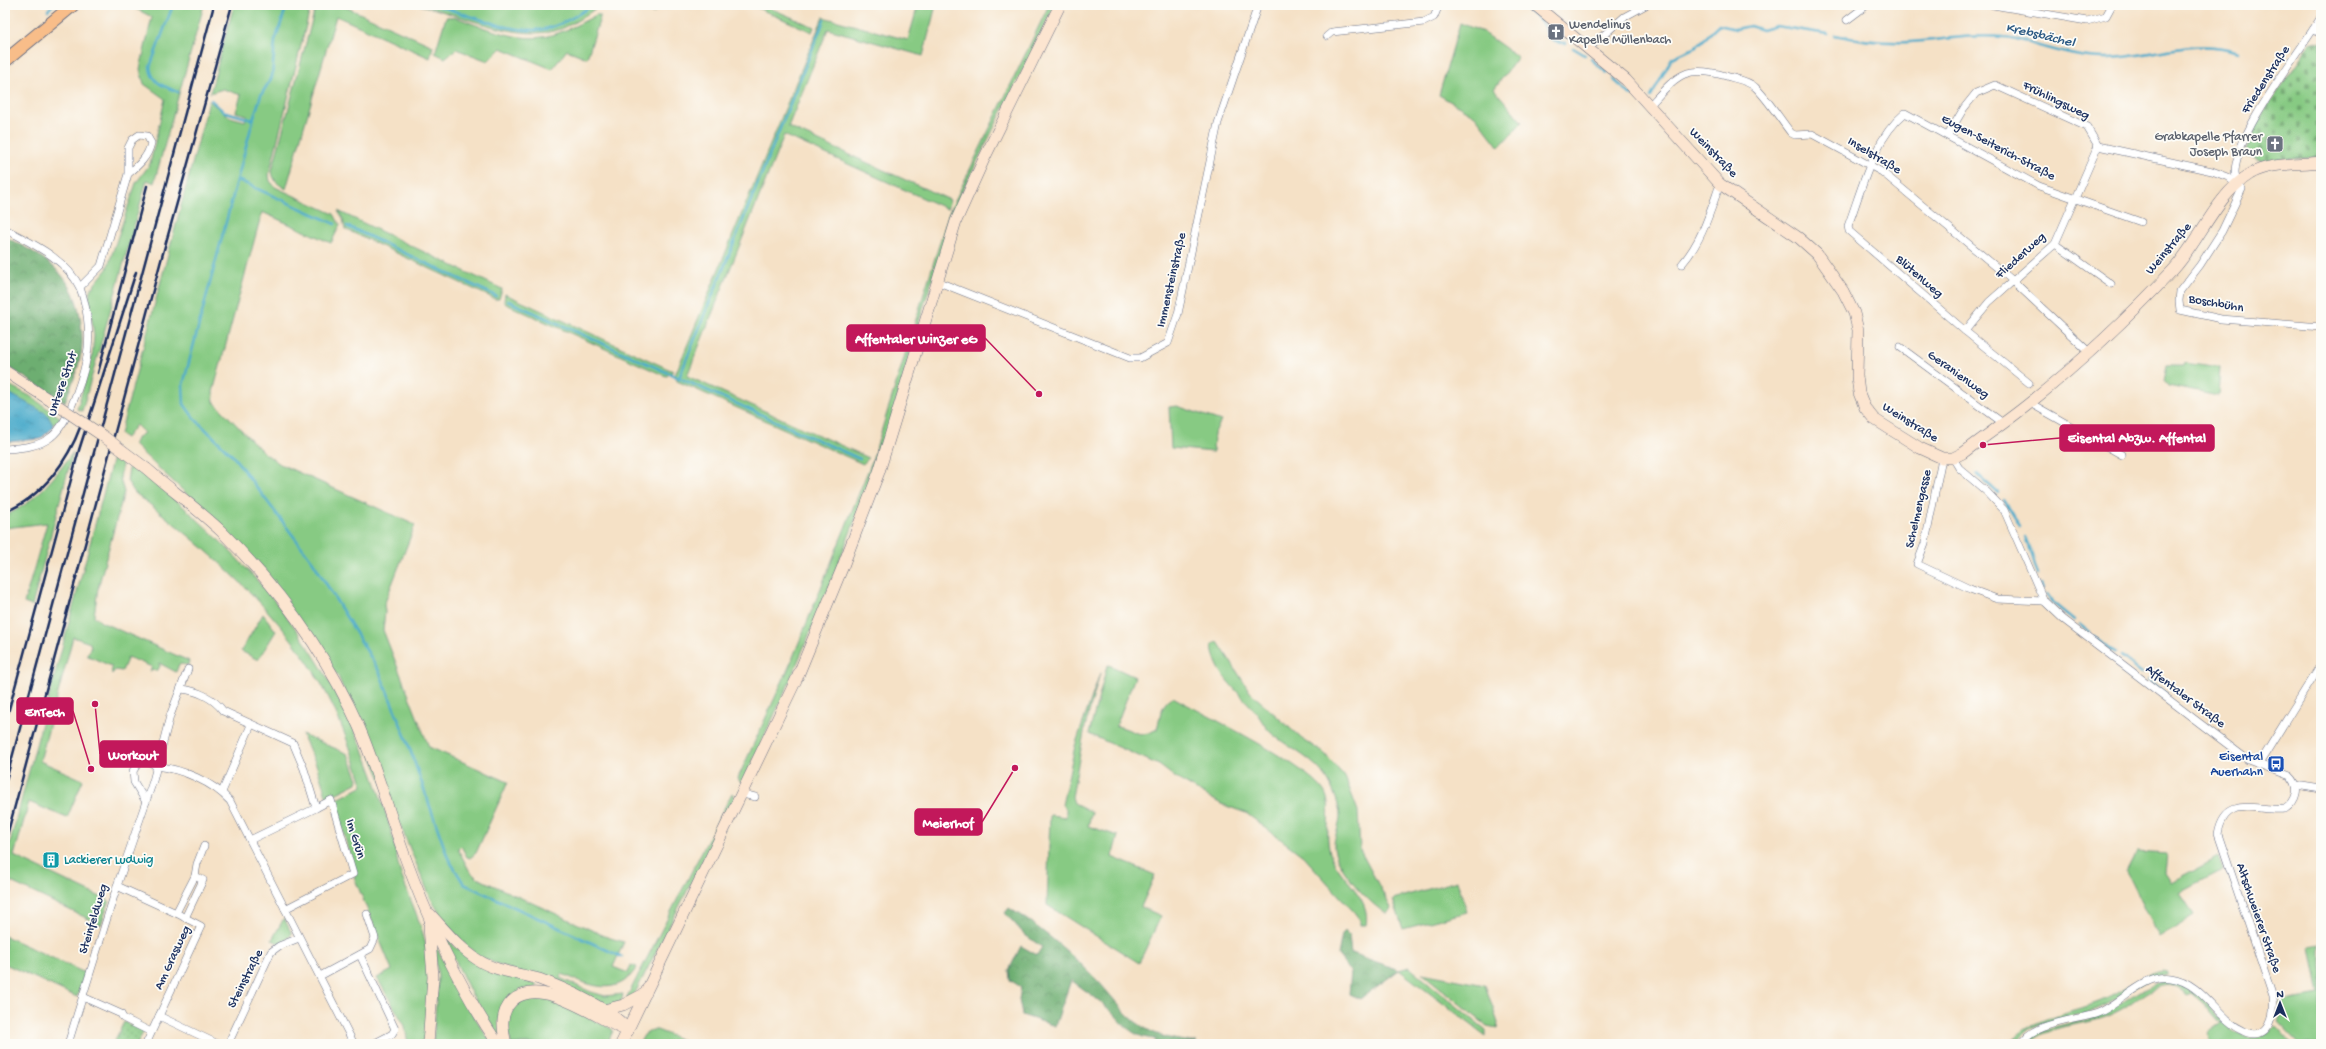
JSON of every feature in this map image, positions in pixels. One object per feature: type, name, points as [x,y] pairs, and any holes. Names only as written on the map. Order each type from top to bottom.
[{"type":"main road","points":[[5,61],[74,5]]},
{"type":"main road","points":[[621,1044],[743,794],[797,678],[843,566],[881,464],[911,373],[936,281],[956,221],[980,166],[1060,5]]},
{"type":"main road","name":"Weinstraße","points":[[1535,5],[1626,80],[1720,184],[1799,238],[1817,254],[1843,291],[1854,313],[1858,330],[1857,376],[1859,393],[1865,408],[1874,419],[1920,448],[1947,458],[1963,453],[2030,403],[2089,352],[2173,270],[2189,251],[2226,196],[2238,184],[2262,169],[2321,162]]},
{"type":"main road","points":[[5,371],[48,399],[147,469],[220,530],[273,589],[302,626],[337,682],[359,727],[429,921],[462,987],[498,1044]]},
{"type":"main road","points":[[424,908],[461,948],[479,960],[497,969],[539,979],[604,1010],[621,1021],[628,1031]]},
{"type":"main road","points":[[428,1044],[433,977],[429,921]]},
{"type":"main road","points":[[506,1044],[502,1030],[503,1017],[508,1006],[518,996],[531,992],[552,995],[628,1031]]},
{"type":"main road","points":[[604,1010],[623,1005],[646,993]]},
{"type":"street","name":"Immensteinstraße","points":[[936,281],[1130,358],[1140,358],[1168,343],[1178,314],[1218,123],[1258,5]]},
{"type":"street","points":[[1327,36],[1332,32],[1424,22],[1434,17],[1439,5]]},
{"type":"street","points":[[1589,48],[1624,17],[1646,5]]},
{"type":"street","points":[[1846,20],[1867,5]]},
{"type":"street","points":[[1993,5],[2087,21],[2106,16],[2112,5]]},
{"type":"street","name":"Friedenstraße","points":[[2238,184],[2235,172],[2244,140],[2287,69],[2321,17]]},
{"type":"street","points":[[2313,30],[2321,33]]},
{"type":"street","name":"Inselstraße","points":[[1650,105],[1673,80],[1700,70],[1747,82],[1755,87],[1791,133],[1794,135],[1812,134],[1870,166],[1902,187],[1962,240],[2012,280],[2089,352]]},
{"type":"street","name":"Frühlingsweg","points":[[1948,135],[1964,108],[1976,93],[1994,85],[2087,127],[2098,146]]},
{"type":"street","name":"Eugen-Seiterich-Straße","points":[[1870,166],[1894,123],[1905,113],[1948,135],[2039,186],[2074,200],[2141,222]]},
{"type":"street","points":[[80,287],[101,266],[128,174],[128,148],[132,140],[139,135],[147,136],[151,143],[149,152],[140,164],[128,174]]},
{"type":"street","points":[[2098,146],[2212,171],[2228,177],[2238,184]]},
{"type":"street","name":"Fliederweg","points":[[1965,331],[1989,302],[2012,280],[2055,244],[2098,146]]},
{"type":"street","name":"Blütenweg","points":[[1870,166],[1848,226],[1849,232],[1965,331],[2029,383]]},
{"type":"street","points":[[1682,264],[1690,255],[1702,234],[1720,184]]},
{"type":"street","name":"Boschbühn","points":[[2238,184],[2242,189],[2222,231],[2200,265],[2180,291],[2180,310],[2221,319],[2321,327]]},
{"type":"street","name":"Untere Strut","points":[[5,229],[47,253],[64,267],[80,287],[87,320],[88,349],[81,378],[62,425],[52,437],[40,443],[5,449]]},
{"type":"street","points":[[2055,244],[2111,284]]},
{"type":"street","name":"Geranienweg","points":[[1900,347],[2003,423]]},
{"type":"street","points":[[2030,403],[2122,455]]},
{"type":"street","name":"Schelmengasse","points":[[1947,458],[1925,543],[1917,564],[1970,589],[1997,599],[2044,601]]},
{"type":"street","name":"Affentaler Straße","points":[[1947,458],[1987,492],[2004,510],[2044,601],[2063,619],[2248,760],[2290,776],[2296,785]]},
{"type":"street","points":[[2259,764],[2321,664]]},
{"type":"street","name":"Steinfeldweg","points":[[68,1044],[117,886],[146,802],[170,716],[188,669]]},
{"type":"street","points":[[181,689],[189,690],[217,702],[222,711],[292,743],[304,770],[316,808]]},
{"type":"street","points":[[222,792],[251,725]]},
{"type":"street","points":[[146,802],[134,782],[133,771],[139,762],[144,760],[156,766],[178,771],[222,792],[230,801],[354,1044]]},
{"type":"street","points":[[2296,785],[2321,789]]},
{"type":"street","name":"Altschweierer Straße","points":[[2022,1044],[2024,1039],[2035,1030],[2097,1013],[2111,1007],[2151,981],[2170,977],[2188,984],[2199,992],[2234,1025],[2244,1032],[2256,1034],[2268,1027],[2273,1015],[2272,997],[2218,834],[2225,816],[2238,807],[2285,810],[2292,805],[2297,794],[2296,785]]},
{"type":"street","points":[[743,794],[755,797]]},
{"type":"street","name":"Im Grün","points":[[250,840],[331,800],[353,874],[285,909]]},
{"type":"street","name":"Am Grasweg","points":[[176,914],[195,876],[197,864],[204,846]]},
{"type":"street","name":"Am Grasweg","points":[[184,918],[203,880],[195,876]]},
{"type":"street","name":"Am Grasweg","points":[[117,886],[201,926],[146,1044]]},
{"type":"street","points":[[320,976],[370,949],[375,938],[367,914]]},
{"type":"street","name":"Steinstraße","points":[[229,1044],[271,952],[279,946],[300,938]]},
{"type":"street","points":[[360,954],[395,1029],[392,1034],[373,1044]]},
{"type":"street","points":[[83,997],[121,1014],[123,1018],[151,1032]]},
{"type":"street","points":[[159,1016],[218,1044]]},
{"type":"green space","points":[[128,5],[204,5],[154,183],[147,180],[82,411],[77,409],[92,358],[94,336],[89,297],[90,290],[107,269],[136,183],[150,164],[165,99],[144,84],[140,69],[152,17]]},
{"type":"green space","points":[[234,5],[311,5],[269,175],[270,181],[275,187],[334,214],[340,225],[331,243],[262,212],[213,392],[214,402],[263,452],[280,464],[415,525],[384,605],[385,612],[383,630],[429,747],[508,782],[476,853],[470,858],[467,857],[461,846],[458,849],[469,870],[477,878],[607,937],[624,942],[613,967],[628,973],[631,965],[637,967],[629,977],[621,983],[602,987],[582,982],[562,974],[560,978],[591,992],[605,996],[623,994],[621,1003],[604,1005],[479,957],[449,929],[431,899],[338,676],[218,523],[134,445],[138,437],[144,433],[136,425],[126,438],[120,434],[209,101],[230,117],[245,121],[247,115],[236,112],[241,95],[223,89],[210,93]]},
{"type":"green space","points":[[316,5],[341,5],[433,46],[430,58],[336,16],[286,189],[276,182],[272,171]]},
{"type":"green space","points":[[420,5],[540,7],[600,5],[561,29],[527,33],[490,26]]},
{"type":"green space","points":[[634,5],[664,5],[653,13]]},
{"type":"green space","points":[[751,5],[763,5],[814,27],[812,32]]},
{"type":"green space","points":[[918,5],[936,5],[923,56],[828,29],[788,127],[950,200],[947,209],[784,135],[687,376],[869,458],[863,464],[677,381],[675,375],[823,17],[908,40]]},
{"type":"green space","points":[[1049,5],[1054,5],[1054,7],[960,196],[922,311],[889,428],[869,484],[830,585],[786,690],[743,782],[740,782],[738,778],[789,667],[872,461],[949,213]]},
{"type":"green space","points":[[596,15],[600,15],[600,18],[587,58],[567,50],[552,69],[501,48],[488,61],[456,49],[445,58],[435,53],[446,17],[458,18],[497,32],[526,38],[551,35],[564,31]]},
{"type":"green space","points":[[1460,23],[1483,32],[1518,57],[1494,89],[1522,122],[1499,147],[1475,116],[1439,95]]},
{"type":"green space","points":[[2312,42],[2321,43],[2321,157],[2264,161],[2245,156],[2258,120]]},
{"type":"green space","points":[[338,211],[502,289],[499,299],[495,299],[345,229],[343,219]]},
{"type":"green space","points":[[5,237],[20,244],[46,260],[66,280],[73,293],[78,307],[81,324],[82,346],[77,369],[65,402],[5,365]]},
{"type":"green space","points":[[505,294],[673,371],[667,376],[663,375],[506,304],[504,301]]},
{"type":"green space","points":[[2184,363],[2220,368],[2218,396],[2168,386],[2164,381],[2167,366],[2183,366]]},
{"type":"green space","points":[[5,383],[30,396],[61,418],[39,437],[5,443]]},
{"type":"green space","points":[[1177,406],[1221,421],[1214,434],[1213,452],[1171,448],[1169,407]]},
{"type":"green space","points":[[115,450],[123,456],[120,479],[124,492],[98,588],[94,616],[101,622],[189,661],[188,665],[179,664],[176,672],[159,663],[160,667],[157,670],[150,671],[152,667],[128,657],[122,671],[115,670],[112,674],[111,666],[86,655],[91,649],[90,643],[73,637],[40,761],[83,780],[67,818],[29,802],[14,856],[109,901],[101,925],[9,881],[5,894],[5,861]]},
{"type":"green space","points":[[73,452],[32,606],[24,603],[47,523],[5,528],[5,516],[35,497],[59,471]]},
{"type":"green space","points":[[130,461],[199,521],[259,582],[311,651],[334,689],[355,731],[371,769],[392,834],[399,868],[426,945],[430,969],[430,982],[425,1044],[408,1044],[405,1026],[377,978],[392,970],[354,877],[356,875],[334,801],[363,786],[352,752],[329,698],[312,668],[291,639],[243,585],[190,537],[135,493],[127,481]]},
{"type":"green space","points":[[263,614],[276,631],[258,660],[241,651]]},
{"type":"green space","points":[[1218,642],[1250,692],[1302,739],[1324,753],[1345,777],[1358,811],[1360,850],[1391,908],[1387,914],[1371,902],[1354,884],[1346,874],[1336,855],[1334,842],[1340,820],[1340,812],[1327,779],[1310,761],[1272,734],[1255,711],[1228,681],[1217,664],[1214,655],[1212,644]]},
{"type":"green space","points":[[1109,665],[1135,677],[1116,726],[1140,734],[1145,734],[1157,729],[1163,707],[1173,697],[1257,742],[1302,771],[1317,784],[1326,795],[1328,802],[1328,844],[1330,852],[1338,868],[1361,898],[1366,915],[1366,925],[1360,925],[1360,920],[1354,912],[1303,856],[1246,813],[1221,804],[1176,778],[1159,765],[1089,734],[1107,666]]},
{"type":"green space","points":[[1100,673],[1085,727],[1072,797],[1074,803],[1092,812],[1088,826],[1118,836],[1112,857],[1155,875],[1141,907],[1161,916],[1139,963],[1047,905],[1050,815],[1066,817],[1066,809],[1062,805],[1075,746]]},
{"type":"green space","points":[[302,734],[348,754],[358,779],[357,783],[327,798],[316,764]]},
{"type":"green space","points":[[732,793],[735,797],[636,991],[631,997],[626,999]]},
{"type":"green space","points":[[2137,852],[2167,854],[2165,873],[2171,882],[2218,857],[2223,870],[2180,892],[2194,915],[2159,937],[2127,872]]},
{"type":"green space","points":[[1457,881],[1467,912],[1403,929],[1393,899]]},
{"type":"green space","points":[[1009,908],[1042,931],[1073,957],[1098,981],[1136,1022],[1162,1036],[1182,1041],[1196,1042],[1196,1044],[1156,1044],[1155,1039],[1135,1034],[1102,1003],[1071,980],[1055,1026],[1022,1015],[1019,1000],[1021,987],[1010,980],[1009,970],[1021,946],[1037,955],[1042,947],[1025,935],[1005,913]]},
{"type":"green space","points":[[284,918],[292,934],[285,941],[279,943],[272,940]]},
{"type":"green space","points":[[441,931],[456,948],[537,985],[536,988],[513,996],[501,1039],[471,993]]},
{"type":"green space","points":[[1345,931],[1349,935],[1351,953],[1399,970],[1360,999],[1349,994],[1351,972],[1338,955],[1342,934]]},
{"type":"green space","points":[[5,936],[85,973],[77,997],[5,964]]},
{"type":"green space","points":[[433,941],[465,1002],[492,1044],[433,1044],[438,977]]},
{"type":"green space","points":[[2321,944],[2321,1044],[2299,1044],[2278,1022],[2281,1014],[2279,1001],[2319,994],[2310,946]]},
{"type":"green space","points":[[1409,967],[1486,1030],[1486,1036],[1399,970]]},
{"type":"green space","points":[[2161,970],[2166,971],[2166,974],[2142,982],[2114,1001],[2098,1009],[2053,1020],[2036,1026],[2014,1044],[2007,1044],[2019,1034],[2041,1021],[2101,1001],[2145,976]]},
{"type":"green space","points":[[1422,973],[1485,985],[1498,1023],[1497,1028],[1487,1026]]},
{"type":"green space","points":[[2167,981],[2195,993],[2209,1005],[2228,1026],[2242,1036],[2250,1038],[2259,1037],[2266,1035],[2274,1027],[2277,1028],[2292,1044],[2211,1044],[2207,1033],[2221,1023],[2203,1003],[2191,993],[2187,995],[2179,988],[2169,985],[2150,990],[2123,1009],[2108,1016],[2089,1022],[2060,1027],[2043,1033],[2030,1043],[2025,1044],[2031,1037],[2048,1028],[2096,1017],[2114,1008],[2148,986]]},
{"type":"green space","points":[[525,997],[551,998],[612,1029],[613,1031],[607,1044],[511,1044],[508,1028],[509,1017],[514,1008]]},
{"type":"green space","points":[[124,1022],[144,1031],[137,1044],[113,1044]]},
{"type":"green space","points":[[652,1030],[657,1030],[692,1044],[639,1044],[644,1035]]},
{"type":"water","points":[[5,391],[47,414],[54,427],[40,439],[5,442]]},
{"type":"waterway","points":[[48,10],[53,5]]},
{"type":"waterway","points":[[173,5],[150,67],[151,73],[156,81],[178,92]]},
{"type":"waterway","points":[[253,120],[261,95],[272,77],[275,41],[287,5]]},
{"type":"waterway","points":[[436,5],[477,19],[508,27],[537,30],[561,24],[593,5]]},
{"type":"waterway","name":"Krebsbächel","points":[[1521,5],[1541,22],[1552,40],[1559,43],[1566,43]]},
{"type":"waterway","points":[[679,378],[824,20]]},
{"type":"waterway","name":"Krebsbächel","points":[[1651,97],[1672,58],[1696,47],[1719,25],[1736,29],[1750,26],[1762,30],[1776,26],[1828,34]]},
{"type":"waterway","name":"Krebsbächel","points":[[1835,35],[1864,40],[1891,42],[1910,42],[1980,36],[2008,37],[2079,56],[2096,58],[2122,57],[2187,47],[2221,48],[2239,52]]},
{"type":"waterway","name":"Krebsbächel","points":[[1573,48],[1585,55]]},
{"type":"waterway","name":"Krebsbächel","points":[[1591,59],[1607,73]]},
{"type":"waterway","name":"Krebsbächel","points":[[1613,79],[1632,96]]},
{"type":"waterway","points":[[211,100],[223,111],[253,120],[183,385],[184,404],[194,418],[233,456],[313,562],[379,671],[406,738],[448,858],[464,884],[622,957]]},
{"type":"waterway","points":[[238,180],[335,224]]},
{"type":"waterway","points":[[347,226],[496,296]]},
{"type":"waterway","points":[[508,301],[860,459]]},
{"type":"waterway","points":[[1977,474],[1998,493]]},
{"type":"waterway","points":[[2004,500],[2020,526]]},
{"type":"waterway","points":[[2026,536],[2038,575]]},
{"type":"waterway","points":[[2041,584],[2043,588]]},
{"type":"waterway","points":[[2046,594],[2052,602],[2074,620]]},
{"type":"waterway","points":[[2079,624],[2090,633]]},
{"type":"waterway","points":[[2095,637],[2115,653]]},
{"type":"waterway","points":[[2121,657],[2142,673]]},
{"type":"waterway","points":[[2149,679],[2167,693]]},
{"type":"railway","points":[[5,784],[214,5]]},
{"type":"railway","points":[[5,843],[160,264],[232,5]]},
{"type":"railway","points":[[98,373],[147,186]]},
{"type":"railway","points":[[5,724],[79,450],[136,272]]},
{"type":"railway","points":[[5,512],[31,497],[52,476],[69,452],[81,425]]},
{"type":"place","name":"Wendelinus Kapelle Müllenbach","points":[[1556,32]]},
{"type":"place","name":"Grabkapelle Pfarrer Joseph Braun","points":[[2275,144]]},
{"type":"place","name":"Affentaler Winzer eG","points":[[1039,394]]},
{"type":"place","name":"Eisental Abzw. Affental","points":[[1983,445]]},
{"type":"place","name":"Workout","points":[[95,704]]},
{"type":"place","name":"Eisental Auerhahn","points":[[2276,764]]},
{"type":"place","name":"Meierhof","points":[[1015,768]]},
{"type":"place","name":"EnTech","points":[[91,769]]},
{"type":"place","name":"Lackierer Ludwig","points":[[51,860]]}]
